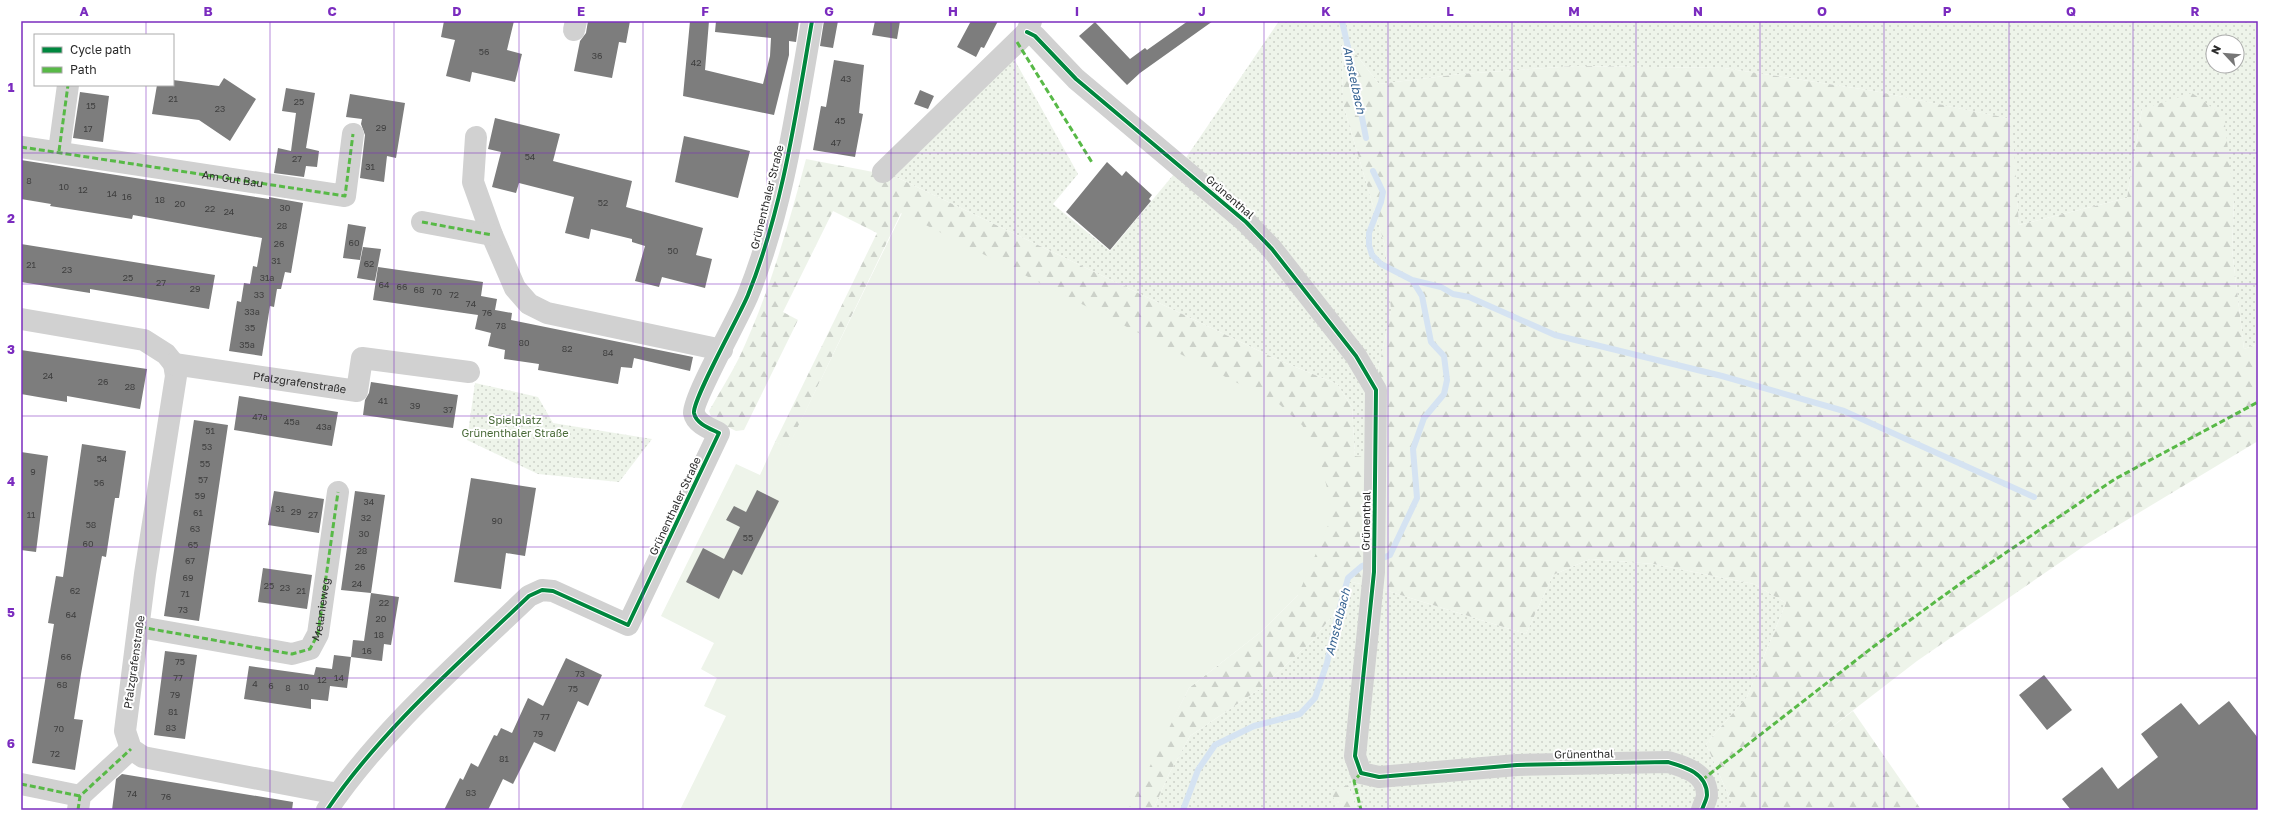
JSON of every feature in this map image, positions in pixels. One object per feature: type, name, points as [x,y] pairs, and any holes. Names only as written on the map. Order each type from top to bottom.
[{"type":"street","name":"Grünenthaler Straße","points":[[332,802],[396,726],[529,596],[542,590],[553,591],[628,625],[719,433],[700,423],[694,414],[696,399],[722,350],[748,295],[769,233],[782,182],[812,21]]},
{"type":"street","points":[[882,172],[1029,26]]},
{"type":"street","name":"Grünenthal","points":[[1029,26],[1036,36],[1076,80],[1246,222],[1272,249],[1356,356],[1376,390],[1374,572],[1355,756],[1360,774],[1379,777],[1517,765],[1668,762],[1691,770],[1702,780],[1707,795],[1702,810]]},
{"type":"street","points":[[59,151],[68,86]]},
{"type":"street","name":"Am Gut Bau","points":[[21,147],[59,151],[344,196],[353,134]]},
{"type":"street","points":[[476,137],[473,182],[492,235],[516,288],[529,304],[547,313],[722,350]]},
{"type":"street","points":[[422,222],[492,235]]},
{"type":"street","points":[[21,319],[144,340],[166,354],[174,364]]},
{"type":"street","name":"Pfalzgrafenstraße","points":[[131,750],[125,731],[140,627],[145,574],[176,376],[174,364],[357,390],[362,358],[469,372]]},
{"type":"street","name":"Melanieweg","points":[[140,627],[292,654],[310,649],[318,634],[338,492]]},
{"type":"street","points":[[21,784],[79,803],[131,750],[143,757],[332,802]]},
{"type":"green space","points":[[1279,21],[2258,21],[2258,344],[2244,349],[2232,249],[2234,200],[2142,109],[2127,198],[2019,225],[2011,119],[1874,91],[1724,68],[1575,66],[1461,74],[1379,84],[1348,44],[1342,44],[1343,104],[1385,246],[1391,310],[1374,390],[1377,458],[1355,457],[1352,407],[1337,384],[1276,359],[894,176],[1014,59],[1078,174],[1053,204],[1110,251],[1179,168]]},
{"type":"green space","points":[[1342,44],[1348,44],[1379,84],[1461,74],[1575,66],[1724,68],[1874,91],[2012,119],[2019,225],[2127,198],[2142,109],[2192,93],[2224,116],[2234,200],[2232,249],[2244,349],[2258,344],[2258,441],[2087,544],[1917,661],[1821,735],[1853,711],[1920,808],[1918,810],[1723,810],[1732,803],[1706,744],[1747,697],[1786,603],[1754,584],[1654,564],[1590,559],[1553,575],[1526,634],[1375,587],[1347,581],[1337,610],[1312,641],[1261,688],[1190,736],[1169,774],[1153,810],[1126,810],[1189,688],[1262,631],[1298,595],[901,213],[788,448],[775,442],[877,233],[833,211],[783,312],[798,320],[744,430],[736,431],[712,419],[709,411],[739,358],[760,309],[785,235],[806,159],[894,176],[1276,359],[1337,384],[1352,407],[1355,456],[1377,458],[1374,390],[1391,310],[1385,246],[1343,104]]},
{"type":"green space","points":[[902,213],[1279,404],[1302,425],[1319,454],[1333,514],[1298,595],[1262,631],[1189,688],[1128,810],[680,810],[726,716],[704,706],[717,678],[701,669],[714,643],[661,616],[736,464],[760,475],[775,442],[788,447]]},
{"type":"green space","name":"Spielplatz Grünenthaler Straße","points":[[475,383],[538,397],[553,423],[652,439],[619,482],[538,474],[467,440]]},
{"type":"green space","points":[[1590,559],[1654,564],[1754,584],[1786,603],[1747,697],[1706,744],[1732,803],[1723,810],[1357,810],[1348,785],[1332,792],[1338,810],[1153,810],[1169,774],[1190,736],[1261,688],[1312,641],[1337,610],[1347,581],[1375,587],[1526,634],[1553,575]]},
{"type":"green space","points":[[1348,785],[1357,810],[1338,810],[1331,791]]},
{"type":"building","points":[[444,21],[514,21],[507,50],[522,54],[515,82],[472,72],[470,82],[446,76],[455,40],[441,37]]},
{"type":"building","points":[[588,21],[630,21],[626,43],[619,42],[612,78],[574,71],[580,41],[586,33]]},
{"type":"building","points":[[690,21],[709,21],[705,70],[763,84],[770,56],[771,38],[715,32],[716,21],[799,21],[796,42],[789,41],[789,55],[774,115],[683,96]]},
{"type":"building","points":[[824,21],[838,21],[833,48],[820,46]]},
{"type":"building","points":[[875,21],[900,21],[897,39],[872,35]]},
{"type":"building","points":[[971,21],[998,21],[984,48],[981,47],[976,57],[957,47]]},
{"type":"building","points":[[1188,21],[1213,21],[1140,73],[1127,85],[1079,36],[1095,22],[1130,59],[1145,48],[1147,50]]},
{"type":"building","points":[[834,60],[864,65],[859,113],[863,114],[855,157],[813,150],[821,106],[826,107]]},
{"type":"building","points":[[224,78],[256,99],[230,141],[199,120],[152,114],[157,86],[174,86],[174,80],[219,86]]},
{"type":"building","points":[[286,88],[315,93],[306,148],[319,151],[317,167],[306,166],[304,177],[274,173],[278,148],[291,151],[296,113],[282,111]]},
{"type":"building","points":[[920,90],[934,96],[928,109],[914,104]]},
{"type":"building","points":[[80,92],[109,96],[103,142],[73,138]]},
{"type":"building","points":[[350,94],[405,103],[396,158],[387,156],[384,182],[360,178],[365,135],[361,124],[362,119],[346,117]]},
{"type":"building","points":[[495,118],[560,134],[553,161],[632,181],[626,207],[703,228],[696,255],[712,259],[705,288],[662,277],[659,287],[635,281],[645,246],[632,242],[632,239],[591,229],[589,239],[565,233],[574,197],[519,183],[516,193],[492,187],[501,152],[488,149]]},
{"type":"building","points":[[684,136],[750,151],[738,198],[675,182]]},
{"type":"building","points":[[21,160],[303,203],[291,273],[285,272],[281,289],[277,289],[274,307],[270,306],[262,356],[229,351],[237,301],[241,302],[244,283],[250,284],[253,266],[257,267],[262,238],[133,215],[132,219],[50,206],[51,204],[21,199]]},
{"type":"building","points":[[1107,162],[1122,176],[1126,171],[1152,195],[1149,199],[1151,201],[1110,250],[1066,212]]},
{"type":"building","points":[[348,224],[366,227],[360,260],[343,258]]},
{"type":"building","points":[[21,244],[215,275],[209,309],[90,289],[90,293],[21,282]]},
{"type":"building","points":[[363,247],[381,249],[375,281],[357,278]]},
{"type":"building","points":[[378,267],[483,282],[481,296],[497,299],[495,310],[512,313],[511,320],[693,357],[690,371],[634,358],[632,368],[621,367],[618,384],[538,370],[539,364],[504,359],[505,350],[488,346],[491,333],[475,329],[478,315],[373,300]]},
{"type":"building","points":[[21,350],[147,369],[140,409],[67,396],[67,402],[21,394]]},
{"type":"building","points":[[371,382],[458,395],[453,428],[363,415],[365,400],[369,393]]},
{"type":"building","points":[[239,396],[338,412],[332,446],[234,430]]},
{"type":"building","points":[[194,420],[228,425],[199,621],[164,616]]},
{"type":"building","points":[[82,444],[126,451],[119,498],[115,498],[106,557],[102,556],[81,674],[74,719],[83,720],[75,770],[32,763],[54,624],[48,623],[56,576],[63,577]]},
{"type":"building","points":[[21,452],[48,456],[36,552],[21,550]]},
{"type":"building","points":[[471,478],[536,488],[525,556],[506,553],[501,589],[454,582]]},
{"type":"building","points":[[757,490],[779,501],[742,575],[733,570],[719,599],[686,582],[703,548],[724,559],[740,527],[726,520],[734,506],[746,512]]},
{"type":"building","points":[[274,491],[324,499],[319,533],[268,525]]},
{"type":"building","points":[[355,491],[385,495],[371,593],[341,590]]},
{"type":"building","points":[[263,568],[312,575],[307,609],[258,602]]},
{"type":"building","points":[[371,593],[399,597],[391,645],[384,644],[382,661],[351,657],[353,640],[364,641]]},
{"type":"building","points":[[165,651],[197,655],[185,739],[154,735]]},
{"type":"building","points":[[334,655],[351,657],[347,688],[330,686],[328,701],[311,699],[311,709],[244,699],[249,666],[314,675],[316,667],[332,669]]},
{"type":"building","points":[[566,658],[602,675],[588,706],[578,701],[555,752],[534,742],[513,784],[503,779],[488,810],[444,810],[460,778],[463,780],[471,763],[478,767],[494,735],[497,736],[501,728],[512,733],[528,698],[543,706]]},
{"type":"building","points":[[2044,675],[2072,710],[2047,730],[2019,695]]},
{"type":"building","points":[[2229,701],[2258,738],[2258,810],[2071,810],[2062,799],[2102,767],[2118,789],[2158,757],[2141,734],[2181,703],[2199,725]]},
{"type":"building","points":[[122,774],[293,802],[292,810],[112,810],[116,779]]},
{"type":"waterway","name":"Amstelbach","points":[[1342,21],[1366,138]]},
{"type":"waterway","name":"Amstelbach","points":[[1373,171],[1383,192],[1381,202],[1369,233],[1369,245],[1372,255],[1381,264],[1412,280],[1422,296],[1431,342],[1444,356],[1447,380],[1444,394],[1424,418],[1413,449],[1417,498],[1390,555],[1378,560]]},
{"type":"waterway","points":[[1412,280],[1441,287],[1453,294],[1469,297],[1555,335],[1722,376],[1844,411],[2034,497]]},
{"type":"waterway","name":"Amstelbach","points":[[1183,810],[1198,770],[1215,745],[1254,726],[1300,714],[1315,698],[1327,663],[1348,578],[1362,566],[1370,563]]},
{"type":"marked path","points":[[1017,42],[1093,164]]},
{"type":"marked path","points":[[59,151],[68,86]]},
{"type":"marked path","points":[[21,147],[345,196],[353,134]]},
{"type":"marked path","points":[[422,222],[492,235]]},
{"type":"marked path","points":[[1702,780],[1873,647],[1964,581],[2115,479],[2258,402]]},
{"type":"marked path","points":[[140,627],[292,654],[310,649],[318,634],[338,492]]},
{"type":"marked path","points":[[78,810],[80,796],[131,749]]},
{"type":"marked path","points":[[1361,773],[1354,781],[1361,810]]},
{"type":"marked path","points":[[21,784],[80,796]]},
{"type":"cycle path","points":[[327,810],[349,780],[397,724],[422,698],[529,596],[542,590],[553,591],[628,625],[719,433],[704,426],[695,417],[695,405],[708,375],[748,295],[771,228],[794,125],[812,21]]},
{"type":"cycle path","points":[[1027,32],[1035,36],[1076,79],[1246,222],[1272,249],[1356,356],[1376,390],[1374,572],[1355,756],[1361,773],[1379,777],[1517,765],[1668,762],[1694,772],[1703,781],[1706,787],[1707,795],[1702,810]]}]
